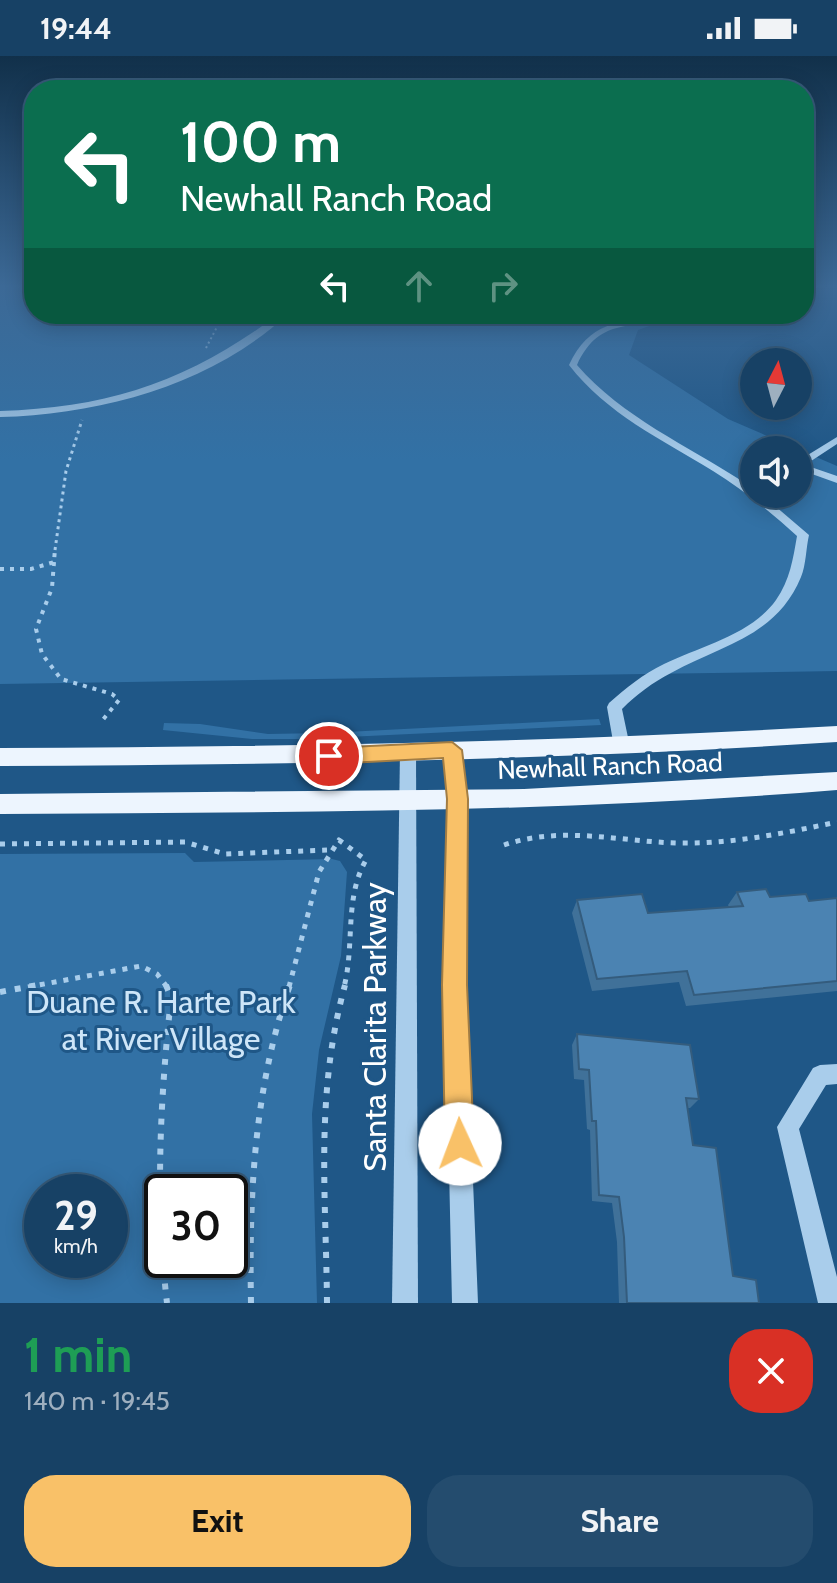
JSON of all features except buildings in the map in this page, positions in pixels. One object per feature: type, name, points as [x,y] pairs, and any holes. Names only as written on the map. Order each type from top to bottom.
[{"type":"main road","name":"Newhall Ranch Road","points":[[0,757],[329,756],[408,751],[622,747],[837,734]]},
{"type":"main road","name":"Newhall Ranch Road","points":[[0,804],[709,793],[837,781]]},
{"type":"street","points":[[0,414],[87,409],[126,398],[198,369],[243,343]]},
{"type":"street","points":[[581,343],[573,365],[588,386],[636,425],[740,484]]},
{"type":"street","points":[[812,457],[837,440]]},
{"type":"street","points":[[812,471],[837,480]]},
{"type":"street","points":[[622,747],[614,707],[630,688],[761,625],[781,607],[802,554],[803,535],[770,508]]},
{"type":"street","points":[[452,750],[458,799],[455,985],[465,1303]]},
{"type":"street","name":"Santa Clarita Parkway","points":[[405,1303],[408,751]]},
{"type":"street","points":[[831,1303],[788,1127],[820,1075],[837,1074]]},
{"type":"path","points":[[198,369],[210,343]]},
{"type":"path","points":[[87,409],[76,431],[60,509],[52,588],[36,629],[38,645],[53,673],[61,679],[112,694],[119,700],[101,722]]},
{"type":"path","points":[[0,569],[23,570],[54,562]]},
{"type":"path","points":[[504,845],[530,834],[574,833],[677,843],[721,842],[775,836],[837,822]]},
{"type":"path","points":[[251,1303],[249,1197],[263,1082],[275,1028],[306,935],[321,864],[328,850],[339,840],[366,860],[356,874],[350,960],[328,1050],[322,1112],[327,1303]]},
{"type":"path","points":[[0,844],[185,842],[225,854],[328,850]]},
{"type":"path","points":[[0,992],[141,966],[155,971],[167,982],[171,998],[157,1126],[156,1181],[157,1231],[167,1303]]},
{"type":"green space","points":[[0,343],[633,343],[629,355],[728,419],[767,436],[740,436],[740,508],[812,508],[812,455],[837,466],[837,671],[0,684]]},
{"type":"green space","points":[[599,719],[601,725],[347,737],[346,732]]},
{"type":"green space","points":[[164,723],[200,724],[268,734],[324,733],[324,739],[252,739],[163,730]]},
{"type":"green space","name":"Duane R. Harte Park at River Village","points":[[185,853],[194,862],[340,861],[347,872],[341,956],[319,1050],[312,1114],[317,1303],[0,1303],[0,854]]},
{"type":"route","points":[[329,756],[452,750],[458,799],[455,985],[460,1144]]}]
